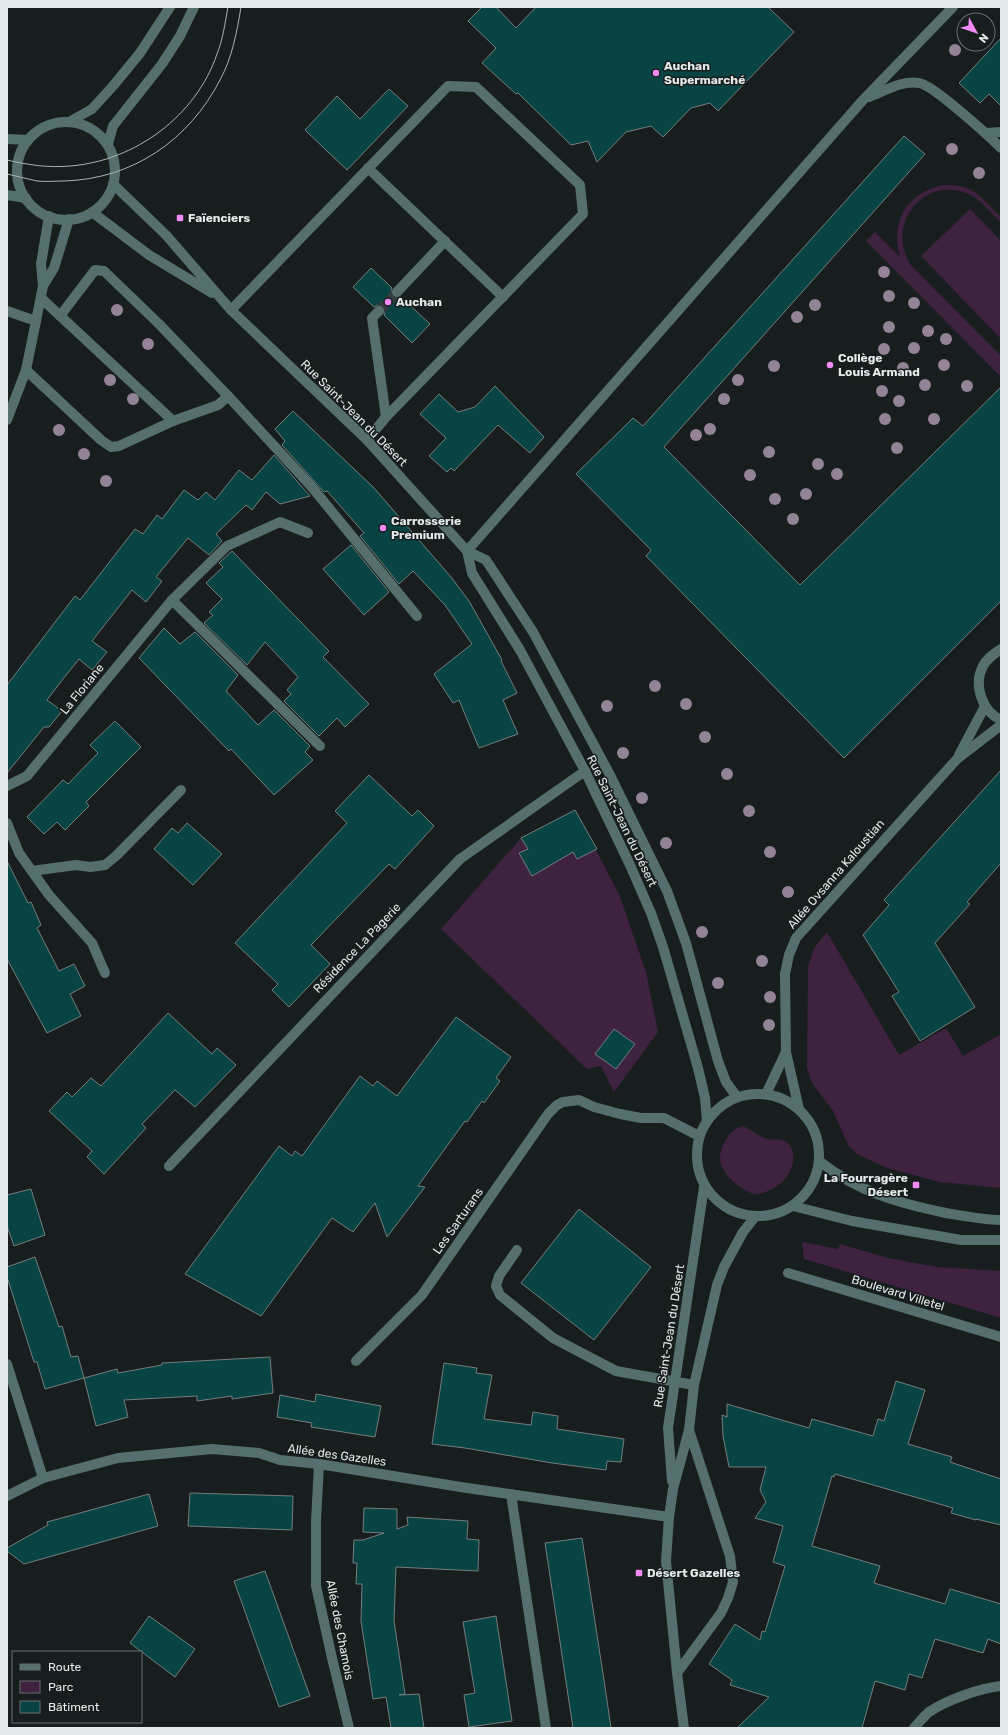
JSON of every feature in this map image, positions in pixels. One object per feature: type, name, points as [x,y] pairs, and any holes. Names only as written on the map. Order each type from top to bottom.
[{"type":"street","points":[[69,122],[92,109],[113,86],[140,53],[170,7]]},
{"type":"street","points":[[108,144],[113,126],[162,64],[180,36],[194,7]]},
{"type":"street","points":[[467,551],[863,100],[953,7]]},
{"type":"street","points":[[863,100],[901,84],[920,82],[936,92],[986,133],[1001,148]]},
{"type":"street","points":[[231,310],[448,86],[476,87],[580,185],[583,214],[386,417],[367,440]]},
{"type":"street","points":[[69,122],[84,125],[98,133],[108,144],[113,157],[115,172],[113,184],[105,200],[99,207],[81,217],[69,219],[49,216],[36,209],[26,198],[21,188],[18,170],[22,150],[28,140],[40,130],[54,123],[69,122]]},
{"type":"street","points":[[986,133],[1001,132]]},
{"type":"street","points":[[7,139],[28,140]]},
{"type":"street","points":[[368,168],[503,297]]},
{"type":"street","name":"Rue Saint-Jean du Désert","points":[[113,184],[166,235],[218,297],[367,440],[467,551],[486,560],[533,632],[609,773],[667,892],[686,943],[718,1061],[726,1082],[737,1097]]},
{"type":"street","points":[[7,195],[26,198]]},
{"type":"street","name":"Rue Saint-Jean du Désert","points":[[92,212],[149,255],[218,297]]},
{"type":"street","points":[[7,420],[26,370],[41,298],[43,286],[41,264],[49,216]]},
{"type":"street","points":[[43,286],[54,268],[69,219]]},
{"type":"street","points":[[397,292],[445,242]]},
{"type":"street","points":[[60,316],[95,270],[104,271],[154,318],[311,486],[417,616]]},
{"type":"street","points":[[41,298],[173,421]]},
{"type":"street","points":[[379,311],[372,318],[386,417]]},
{"type":"street","points":[[7,312],[36,321]]},
{"type":"street","points":[[26,370],[101,440],[110,446],[119,446],[173,421],[218,405],[228,396]]},
{"type":"street","name":"La Floriane","points":[[7,786],[27,776],[172,600],[227,546],[280,522],[308,533]]},
{"type":"street","name":"Rue Saint-Jean du Désert","points":[[467,551],[472,573],[520,650],[585,771],[651,913],[663,947],[705,1098],[707,1121]]},
{"type":"street","points":[[172,600],[320,746]]},
{"type":"street","points":[[1001,649],[991,656],[983,667],[979,680],[980,694],[985,706],[991,713],[1001,720]]},
{"type":"street","name":"Allée Ovsanna Kaloustian","points":[[957,759],[985,706]]},
{"type":"street","name":"Allée Ovsanna Kaloustian","points":[[798,1109],[786,1052],[785,974],[789,955],[796,938],[957,759],[1001,725]]},
{"type":"street","name":"Résidence La Pagerie","points":[[168,1166],[460,859],[585,771]]},
{"type":"street","points":[[32,871],[76,865],[90,867],[106,865],[181,790]]},
{"type":"street","points":[[7,823],[20,853],[49,895],[92,944],[105,973]]},
{"type":"street","name":"Allée Ovsanna Kaloustian","points":[[766,1094],[786,1052]]},
{"type":"street","points":[[752,1094],[766,1094],[784,1099],[798,1109],[811,1124],[818,1142],[819,1161],[815,1178],[806,1194],[793,1206],[775,1215],[755,1217],[735,1214],[718,1203],[704,1187],[698,1171],[696,1153],[699,1136],[707,1121],[720,1106],[737,1097],[752,1094]]},
{"type":"street","name":"Les Sarturans","points":[[356,1361],[422,1295],[548,1114],[557,1105],[563,1102],[579,1100],[594,1107],[620,1114],[641,1118],[664,1118],[699,1136]]},
{"type":"street","points":[[819,1161],[833,1172],[862,1189],[911,1206],[963,1216],[1001,1220]]},
{"type":"street","name":"Rue Saint-Jean du Désert","points":[[673,1489],[668,1428],[704,1187]]},
{"type":"street","points":[[793,1206],[852,1221],[961,1240],[1001,1240]]},
{"type":"street","name":"Rue Saint-Jean du Désert","points":[[684,1728],[666,1561],[669,1517],[673,1489],[689,1430],[694,1386],[717,1285],[724,1267],[743,1232],[755,1217]]},
{"type":"street","points":[[517,1250],[499,1276],[496,1286],[500,1295],[553,1338],[616,1371],[694,1386]]},
{"type":"street","name":"Boulevard Villetel","points":[[788,1273],[1001,1337]]},
{"type":"street","points":[[7,1364],[43,1478]]},
{"type":"street","points":[[677,1673],[721,1613],[733,1582],[730,1556],[689,1430]]},
{"type":"street","name":"Allée des Gazelles","points":[[7,1496],[43,1478],[118,1458],[212,1449],[259,1453],[280,1460],[319,1464],[669,1517]]},
{"type":"street","name":"Allée des Chamois","points":[[319,1464],[316,1521],[316,1586],[349,1728]]},
{"type":"street","points":[[511,1494],[546,1728]]},
{"type":"street","points":[[914,1728],[929,1712],[962,1696],[991,1687],[1001,1686]]},
{"type":"green space","points":[[944,185],[963,187],[976,193],[1001,217],[1001,223],[985,206],[971,195],[950,190],[936,192],[923,198],[913,208],[906,220],[903,234],[904,249],[910,264],[1001,356],[1001,377],[866,241],[875,232],[900,257],[897,232],[904,210],[911,201],[920,194]]},
{"type":"green space","points":[[970,209],[1001,241],[1001,339],[921,256]]},
{"type":"green space","points":[[575,810],[619,894],[646,972],[658,1032],[614,1092],[601,1066],[587,1069],[441,929],[521,838]]},
{"type":"green space","points":[[827,932],[899,1055],[946,1028],[963,1056],[1001,1034],[1001,1188],[940,1182],[887,1168],[857,1154],[848,1145],[833,1111],[812,1083],[807,1068],[808,967],[814,948]]},
{"type":"green space","points":[[743,1126],[767,1139],[785,1141],[793,1151],[793,1164],[787,1177],[775,1187],[763,1193],[757,1194],[742,1189],[729,1178],[721,1164],[720,1158],[724,1143],[734,1130]]},
{"type":"green space","points":[[802,1242],[838,1249],[840,1244],[888,1258],[937,1267],[1001,1271],[1001,1318],[804,1259]]},
{"type":"building","name":"Auchan Supermarché","points":[[482,7],[496,7],[516,28],[536,7],[768,7],[794,32],[718,111],[710,103],[691,108],[663,137],[651,126],[626,132],[597,162],[588,141],[571,145],[518,93],[516,94],[482,63],[496,48],[468,21]]},
{"type":"building","points":[[1001,38],[1001,106],[989,94],[980,103],[959,83],[988,52],[996,52],[996,43]]},
{"type":"building","points":[[389,89],[408,106],[347,170],[305,130],[337,96],[360,119]]},
{"type":"building","points":[[904,136],[925,154],[664,447],[800,585],[1001,387],[1001,601],[844,758],[646,556],[651,550],[576,474],[633,418],[643,426]]},
{"type":"building","name":"Auchan","points":[[371,268],[392,288],[392,296],[396,298],[401,297],[430,324],[412,343],[384,315],[385,310],[383,306],[378,305],[374,307],[353,287]]},
{"type":"building","points":[[495,386],[544,437],[530,453],[498,425],[454,471],[451,468],[447,472],[429,456],[446,438],[420,414],[439,394],[458,412],[475,407]]},
{"type":"building","points":[[293,411],[374,488],[451,577],[469,601],[502,660],[501,661],[517,693],[503,700],[518,734],[479,748],[459,700],[453,703],[434,674],[472,644],[445,605],[413,571],[399,584],[360,536],[364,533],[327,491],[324,492],[282,445],[285,441],[275,429]]},
{"type":"building","points":[[274,455],[310,496],[280,504],[266,492],[252,510],[246,505],[216,534],[222,541],[209,555],[188,538],[156,577],[162,581],[146,602],[132,590],[92,641],[107,652],[92,670],[79,659],[47,700],[62,711],[49,727],[44,727],[7,773],[7,685],[75,596],[80,600],[135,529],[143,534],[157,515],[162,519],[184,490],[198,500],[206,492],[215,500],[239,470],[252,480]]},
{"type":"building","points":[[351,545],[389,592],[364,615],[323,569]]},
{"type":"building","points":[[232,551],[329,651],[323,657],[369,704],[345,727],[337,718],[319,736],[284,701],[291,694],[287,690],[298,677],[265,642],[247,665],[204,623],[213,615],[209,612],[222,599],[206,583],[223,567],[219,563]]},
{"type":"building","points":[[164,628],[180,644],[195,632],[238,675],[226,691],[258,725],[274,710],[310,746],[305,752],[313,760],[274,795],[231,749],[229,751],[139,658]]},
{"type":"building","points":[[115,721],[141,747],[86,802],[89,806],[65,830],[57,822],[44,834],[27,817],[63,780],[68,784],[98,753],[90,745]]},
{"type":"building","points":[[1001,770],[1001,863],[967,902],[970,904],[935,943],[975,1007],[920,1041],[892,996],[899,992],[863,935],[889,905],[884,900]]},
{"type":"building","points":[[369,775],[412,816],[418,810],[434,826],[395,869],[389,864],[311,945],[330,964],[289,1007],[272,990],[278,984],[235,943],[347,823],[335,811]]},
{"type":"building","points":[[575,810],[597,849],[577,859],[573,852],[532,876],[519,853],[528,849],[521,838]]},
{"type":"building","points":[[187,823],[222,854],[193,885],[154,849],[172,828],[178,833]]},
{"type":"building","points":[[7,861],[28,903],[31,902],[41,925],[37,928],[59,971],[74,964],[85,986],[70,994],[81,1016],[47,1033],[7,959]]},
{"type":"building","points":[[168,1013],[212,1054],[217,1048],[236,1065],[195,1107],[175,1090],[142,1124],[146,1128],[104,1174],[87,1157],[92,1151],[49,1111],[67,1092],[72,1097],[91,1078],[101,1086]]},
{"type":"building","points":[[456,1017],[511,1057],[496,1078],[500,1081],[484,1103],[482,1101],[467,1122],[465,1121],[418,1186],[425,1187],[387,1237],[375,1203],[353,1232],[332,1218],[261,1316],[185,1274],[279,1146],[292,1156],[295,1151],[302,1156],[360,1076],[373,1086],[377,1081],[397,1096]]},
{"type":"building","points":[[614,1029],[635,1044],[616,1069],[595,1054]]},
{"type":"building","points":[[31,1189],[45,1235],[14,1246],[7,1226],[7,1195]]},
{"type":"building","points":[[579,1209],[651,1267],[594,1340],[521,1283]]},
{"type":"building","points":[[35,1257],[59,1327],[62,1326],[71,1357],[78,1356],[84,1378],[45,1389],[37,1362],[34,1362],[7,1277],[7,1267]]},
{"type":"building","points":[[270,1357],[273,1393],[232,1399],[232,1396],[197,1401],[197,1396],[124,1400],[128,1417],[96,1426],[84,1378],[117,1369],[118,1373],[162,1365],[162,1363]]},
{"type":"building","points":[[444,1363],[477,1368],[476,1373],[492,1375],[484,1419],[531,1425],[533,1412],[558,1416],[557,1429],[624,1439],[621,1462],[607,1461],[606,1470],[432,1444]]},
{"type":"building","points":[[896,1381],[925,1390],[908,1444],[952,1457],[950,1462],[1001,1479],[1001,1525],[951,1513],[953,1508],[835,1474],[834,1477],[832,1476],[812,1546],[880,1566],[874,1583],[945,1604],[950,1589],[1001,1604],[1001,1644],[988,1639],[983,1653],[935,1639],[922,1678],[909,1674],[905,1690],[875,1681],[862,1728],[737,1728],[769,1697],[730,1685],[732,1680],[709,1664],[735,1624],[760,1640],[762,1631],[765,1632],[785,1566],[773,1562],[783,1526],[755,1518],[766,1502],[760,1490],[766,1467],[729,1467],[723,1436],[722,1415],[727,1417],[727,1404],[809,1428],[812,1419],[873,1436],[878,1419],[884,1421]]},
{"type":"building","points":[[316,1394],[381,1406],[375,1437],[311,1427],[312,1423],[277,1417],[280,1395],[315,1402]]},
{"type":"building","points":[[190,1493],[293,1496],[292,1530],[188,1526]]},
{"type":"building","points":[[149,1494],[158,1526],[24,1564],[7,1551],[7,1548],[48,1525],[47,1522]]},
{"type":"building","points":[[364,1508],[397,1509],[397,1529],[408,1525],[407,1517],[468,1521],[467,1539],[479,1540],[478,1571],[396,1567],[394,1621],[405,1694],[399,1695],[419,1694],[424,1728],[391,1728],[386,1697],[373,1699],[361,1621],[362,1584],[356,1584],[357,1563],[353,1563],[354,1540],[363,1540],[384,1533],[363,1532]]},
{"type":"building","points":[[582,1538],[611,1728],[573,1728],[545,1543]]},
{"type":"building","points":[[265,1571],[310,1696],[279,1707],[234,1581]]},
{"type":"building","points":[[149,1616],[195,1649],[175,1677],[130,1643]]},
{"type":"building","points":[[496,1616],[512,1721],[469,1727],[464,1695],[475,1693],[463,1622]]},
{"type":"tunnel","points":[[379,311],[397,292]]},
{"type":"tram line","points":[[7,160],[31,165],[54,167],[70,166],[94,162],[117,155],[140,145],[160,131],[178,115],[194,97],[207,76],[217,54],[224,31],[228,7]]},
{"type":"tram line","points":[[7,174],[40,181],[89,179],[113,173],[136,164],[156,152],[175,138],[192,121],[220,80],[231,54],[241,7]]},
{"type":"place","name":"Auchan Supermarché","points":[[656,73]]},
{"type":"place","name":"Faïenciers","points":[[180,218]]},
{"type":"place","name":"Auchan","points":[[388,302]]},
{"type":"place","name":"Collège Louis Armand","points":[[830,365]]},
{"type":"place","name":"Carrosserie Premium","points":[[383,528]]},
{"type":"place","name":"La Fourragère Désert","points":[[916,1185]]},
{"type":"place","name":"Désert Gazelles","points":[[639,1573]]}]
